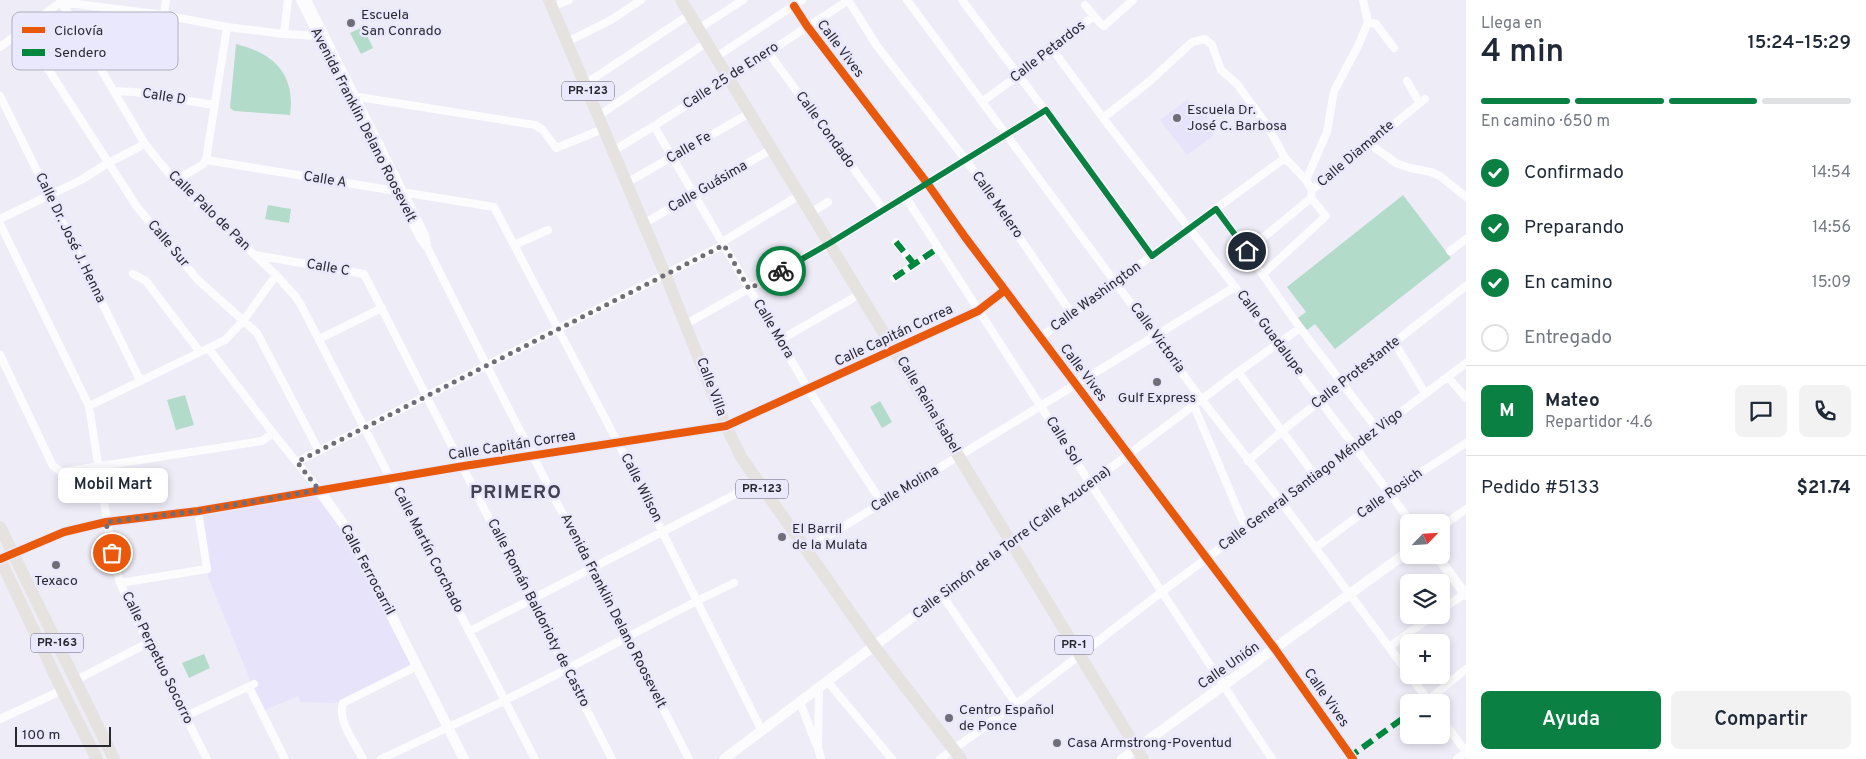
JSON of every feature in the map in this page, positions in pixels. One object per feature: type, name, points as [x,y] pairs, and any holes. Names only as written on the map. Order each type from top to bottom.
[{"type":"main road","name":"Calle Reina Isabel","points":[[681,0],[812,212],[1140,754]]},
{"type":"main road","name":"Calle Villa","points":[[550,3],[741,458],[874,646],[957,754]]},
{"type":"main road","name":"PR-163","points":[[0,527],[114,759]]},
{"type":"main road","name":"PR-163","points":[[0,559],[97,759]]},
{"type":"street","points":[[284,34],[288,0]]},
{"type":"street","name":"Avenida Franklin Delano Roosevelt","points":[[300,0],[321,35],[400,191],[425,235],[428,249],[689,759]]},
{"type":"street","name":"Avenida Franklin Delano Roosevelt","points":[[307,0],[321,35]]},
{"type":"street","points":[[550,3],[569,0]]},
{"type":"street","points":[[567,42],[611,20],[641,0]]},
{"type":"street","points":[[698,29],[743,0]]},
{"type":"street","points":[[716,57],[802,0]]},
{"type":"street","name":"Calle 25 de Enero","points":[[613,151],[848,0]]},
{"type":"street","name":"Calle Melero","points":[[848,0],[877,46],[966,160],[1072,314]]},
{"type":"street","name":"Calle Victoria","points":[[908,0],[1202,400],[1282,503],[1400,662]]},
{"type":"street","points":[[962,0],[1046,110],[1152,256]]},
{"type":"street","name":"Calle Petardos","points":[[983,101],[1053,50],[1067,36],[1094,16],[1102,25],[1106,25],[1133,0]]},
{"type":"street","points":[[1306,180],[1327,132],[1334,91],[1358,46],[1368,22],[1364,0]]},
{"type":"street","points":[[47,12],[61,1],[142,12]]},
{"type":"street","name":"Calle Palo de Pan","points":[[61,1],[67,12]]},
{"type":"street","points":[[1086,5],[1094,16]]},
{"type":"street","name":"Calle Vives","points":[[794,6],[807,26],[927,183],[1128,455],[1275,649],[1352,758]]},
{"type":"street","points":[[585,84],[689,15]]},
{"type":"street","points":[[178,18],[226,27],[284,34],[321,35]]},
{"type":"street","points":[[1368,22],[1376,24],[1394,48]]},
{"type":"street","points":[[175,181],[202,165],[206,160],[226,27]]},
{"type":"street","points":[[0,48],[12,39]]},
{"type":"street","points":[[1103,118],[1150,81],[1192,42],[1205,39],[1212,46],[1221,70],[1237,84],[1267,125],[1285,158],[1306,180],[1312,194],[1326,216],[1263,274]]},
{"type":"street","points":[[598,116],[706,43]]},
{"type":"street","name":"Calle Guadalupe","points":[[1053,50],[1103,118],[1235,287],[1405,514]]},
{"type":"street","name":"Calle Condado","points":[[768,52],[882,209]]},
{"type":"street","name":"Calle Sur","points":[[48,70],[137,207],[198,280],[257,333],[318,451]]},
{"type":"street","name":"Calle Palo de Pan","points":[[102,70],[145,144],[175,181],[296,296],[319,339]]},
{"type":"street","name":"Calle Diamante","points":[[1247,251],[1422,101],[1407,81]]},
{"type":"street","name":"Calle D","points":[[114,91],[134,92],[214,105]]},
{"type":"street","name":"Calle Dr. José J. Henna","points":[[0,96],[140,380]]},
{"type":"street","points":[[352,96],[535,125],[543,130],[556,148],[604,129]]},
{"type":"street","points":[[686,324],[830,243],[882,209],[1008,135],[1046,110]]},
{"type":"street","name":"Calle Fe","points":[[626,183],[750,113]]},
{"type":"street","name":"Calle Mora","points":[[654,126],[808,389],[882,503]]},
{"type":"street","points":[[0,219],[81,180],[108,163],[145,144]]},
{"type":"street","points":[[1370,144],[1396,163],[1440,176],[1466,197]]},
{"type":"street","name":"Calle Guásima","points":[[643,224],[772,149]]},
{"type":"street","name":"Calle Washington","points":[[1041,337],[1285,158]]},
{"type":"street","name":"Calle A","points":[[206,160],[481,205]]},
{"type":"street","points":[[297,462],[723,244],[800,194]]},
{"type":"street","name":"Calle Sol","points":[[905,196],[1090,484],[1272,759]]},
{"type":"street","points":[[812,212],[828,202]]},
{"type":"street","name":"Calle Wilson","points":[[481,205],[494,207],[618,443],[762,731]]},
{"type":"street","points":[[1216,209],[1300,328],[1377,429]]},
{"type":"street","name":"Calle Perpetuo Socorro","points":[[0,224],[89,406],[106,522],[120,583],[148,643],[208,759]]},
{"type":"street","points":[[514,246],[548,230]]},
{"type":"street","points":[[1450,251],[1466,239]]},
{"type":"street","points":[[896,242],[914,264]]},
{"type":"street","points":[[894,278],[938,248]]},
{"type":"street","name":"Calle C","points":[[255,255],[364,274],[382,308]]},
{"type":"street","points":[[133,274],[146,281],[200,352]]},
{"type":"street","points":[[89,406],[226,340],[244,320],[276,275]]},
{"type":"street","name":"Calle Molina","points":[[805,550],[1235,287]]},
{"type":"street","name":"Calle Capitán Correa","points":[[0,559],[64,532],[106,522],[198,511],[464,466],[726,426],[978,311],[1005,290]]},
{"type":"street","name":"Calle Protestante","points":[[1248,461],[1394,342],[1465,290]]},
{"type":"street","points":[[780,340],[860,294]]},
{"type":"street","points":[[319,339],[382,308]]},
{"type":"street","name":"Calle Román Baldorioty de Castro","points":[[382,308],[612,759]]},
{"type":"street","name":"Calle Simón de la Torre (Calle Azucena)","points":[[724,759],[1238,372],[1300,328]]},
{"type":"street","name":"Calle Martín Corchado","points":[[319,339],[535,759]]},
{"type":"street","points":[[1394,342],[1425,393]]},
{"type":"street","name":"Calle Ferrocarril","points":[[209,349],[319,490],[349,532],[464,759]]},
{"type":"street","points":[[0,355],[53,466],[62,472],[262,440],[273,433]]},
{"type":"street","name":"Calle General Santiago Méndez Vigo","points":[[940,759],[957,754],[1016,704],[1162,591],[1282,503],[1466,363]]},
{"type":"street","points":[[1238,372],[1316,477]]},
{"type":"street","points":[[1448,377],[1466,398]]},
{"type":"street","points":[[1194,406],[1246,529]]},
{"type":"street","name":"Calle Rosich","points":[[1315,548],[1389,493],[1465,446]]},
{"type":"street","points":[[470,631],[757,483]]},
{"type":"street","points":[[1450,521],[1466,509]]},
{"type":"street","points":[[120,583],[207,569],[198,511]]},
{"type":"street","name":"Calle Unión","points":[[1122,759],[1140,754],[1223,686],[1400,557]]},
{"type":"street","points":[[1443,564],[1466,594],[1450,604]]},
{"type":"street","points":[[381,759],[567,670],[734,583]]},
{"type":"street","points":[[942,595],[1016,704]]},
{"type":"street","points":[[1389,647],[1421,624]]},
{"type":"street","points":[[76,680],[148,643]]},
{"type":"street","points":[[363,759],[342,719],[341,710],[343,703],[417,666]]},
{"type":"street","points":[[1437,694],[1466,669]]},
{"type":"street","points":[[818,748],[823,684]]},
{"type":"street","points":[[823,684],[892,759]]},
{"type":"street","name":"Calle Victoria","points":[[1416,684],[1424,694]]},
{"type":"street","points":[[186,716],[251,686],[285,759]]},
{"type":"street","points":[[0,719],[54,694],[61,688]]},
{"type":"street","points":[[800,702],[821,759]]},
{"type":"street","points":[[1450,730],[1466,752],[1457,759]]},
{"type":"shaded area","points":[[1187,100],[1196,112],[1202,108],[1209,118],[1204,122],[1214,135],[1187,155],[1160,120]]},
{"type":"shaded area","points":[[316,496],[342,530],[412,665],[335,703],[301,702],[298,696],[263,711],[208,577],[200,515]]},
{"type":"green space","points":[[363,27],[373,48],[361,54],[350,33]]},
{"type":"green space","points":[[236,44],[261,53],[280,68],[286,77],[289,88],[291,101],[290,115],[234,111],[230,108]]},
{"type":"green space","points":[[1403,195],[1451,258],[1335,349],[1315,324],[1307,330],[1298,318],[1306,312],[1287,287]]},
{"type":"green space","points":[[268,205],[291,209],[289,223],[265,219]]},
{"type":"green space","points":[[185,395],[194,425],[176,430],[167,400]]},
{"type":"green space","points":[[880,401],[892,422],[882,428],[870,407]]},
{"type":"green space","points":[[204,654],[210,668],[189,678],[182,663]]},
{"type":"marked path","points":[[896,242],[914,264]]},
{"type":"marked path","points":[[894,278],[938,248]]},
{"type":"marked path","points":[[1348,758],[1400,720]]},
{"type":"cycle path","points":[[794,6],[807,26],[927,183],[965,237],[1275,649],[1353,759]]},
{"type":"cycle path","points":[[0,559],[64,532],[106,522],[198,511],[464,466],[726,426],[978,311],[1005,290]]},
{"type":"way so far","points":[[112,553],[106,522],[198,511],[319,490],[297,462],[724,245],[749,289],[781,271]]},
{"type":"place","name":"Escuela San Conrado","points":[[351,23]]},
{"type":"place","name":"Escuela Dr. José C. Barbosa","points":[[1177,118]]},
{"type":"place","name":"Gulf Express","points":[[1157,382]]},
{"type":"place","name":"El Barril de la Mulata","points":[[782,537]]},
{"type":"place","name":"Mobil Mart","points":[[112,553]]},
{"type":"place","name":"Texaco","points":[[56,565]]},
{"type":"place","name":"Centro Español de Ponce","points":[[949,718]]},
{"type":"place","name":"Casa Armstrong-Poventud","points":[[1057,743]]},
{"type":"district","name":"PRIMERO","points":[[516,493]]},
{"type":"route","points":[[781,271],[1008,135],[1046,110],[1152,256],[1216,209],[1247,251]]}]
